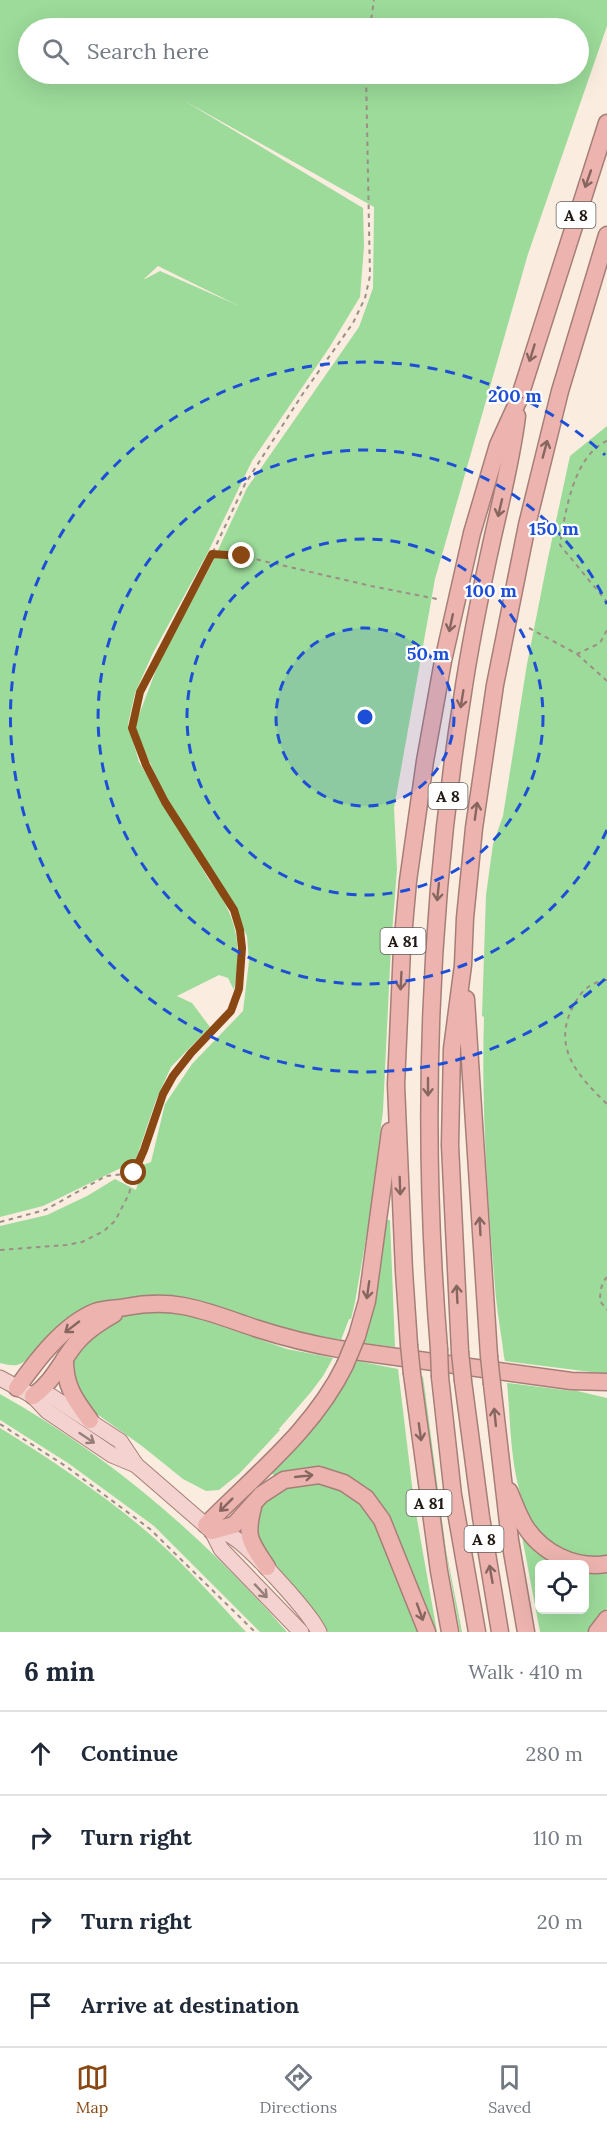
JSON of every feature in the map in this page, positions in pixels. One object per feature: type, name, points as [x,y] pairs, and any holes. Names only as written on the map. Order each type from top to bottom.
[{"type":"highway","name":"A 8","points":[[477,1632],[453,1495],[440,1377],[432,1263],[428,1081],[431,987],[438,891],[462,697],[484,578],[513,451],[519,399],[607,123]]},
{"type":"highway","name":"A 8","points":[[500,1632],[481,1517],[460,1352],[450,1145],[452,1049],[463,965],[474,828],[485,746],[509,609],[542,463],[575,338],[607,235]]},
{"type":"highway","name":"A 81","points":[[450,1632],[435,1541],[409,1345],[396,1085],[402,948],[408,881],[431,724],[469,544],[498,445],[519,399]]},
{"type":"highway","points":[[463,965],[489,1356],[510,1540],[526,1632]]},
{"type":"highway","points":[[209,1528],[321,1406],[345,1365],[357,1336],[367,1300],[396,1085]]},
{"type":"highway","points":[[17,1388],[46,1352],[69,1329],[95,1312],[152,1303],[182,1305],[306,1343],[375,1355],[571,1381],[607,1382]]},
{"type":"highway","points":[[33,1396],[51,1381],[84,1334],[94,1325],[125,1307]]},
{"type":"highway","points":[[65,1358],[68,1387],[74,1400],[90,1420]]},
{"type":"highway","points":[[571,1381],[607,1393]]},
{"type":"highway","points":[[501,1469],[522,1521],[539,1542],[558,1556],[574,1563],[607,1564]]},
{"type":"highway","points":[[209,1528],[234,1525],[273,1485],[291,1478],[319,1475],[336,1479],[360,1492],[387,1528],[427,1632]]},
{"type":"highway","points":[[254,1503],[249,1519],[249,1538],[267,1567]]},
{"type":"highway","points":[[597,1632],[607,1619]]},
{"type":"main road","points":[[0,1378],[33,1396],[47,1411],[104,1449],[136,1465],[209,1528],[221,1549],[301,1632]]},
{"type":"main road","points":[[33,1396],[51,1396],[90,1420],[120,1441],[136,1465]]},
{"type":"main road","points":[[209,1528],[226,1533],[267,1567],[319,1632]]},
{"type":"path","points":[[371,18],[374,0]]},
{"type":"path","points":[[0,1250],[66,1245],[93,1238],[115,1221],[123,1209],[163,1094],[173,1076],[191,1053],[231,1011],[239,989],[242,948],[234,910],[165,802],[146,765],[132,728],[140,692],[212,554],[245,484],[302,395],[353,323],[365,298],[370,276],[366,84]]},
{"type":"path","points":[[607,441],[590,453],[578,471],[560,545],[607,602]]},
{"type":"path","points":[[212,554],[242,556],[437,599]]},
{"type":"path","points":[[529,628],[577,654],[607,681]]},
{"type":"path","points":[[577,654],[600,642],[607,630]]},
{"type":"path","points":[[607,980],[599,981],[582,991],[567,1016],[564,1030],[567,1054],[581,1077],[607,1104]]},
{"type":"path","points":[[0,1222],[45,1210],[106,1176],[134,1173]]},
{"type":"path","points":[[607,1277],[600,1292],[600,1301],[607,1310]]},
{"type":"path","points":[[0,1424],[67,1467],[150,1529],[255,1632]]},
{"type":"green space","points":[[0,0],[607,0],[607,26],[589,78],[589,18],[18,18],[18,84],[587,84],[528,254],[435,579],[394,808],[397,869],[383,1111],[369,1221],[351,1319],[349,1319],[341,1340],[283,1328],[202,1302],[175,1297],[145,1296],[114,1300],[87,1309],[69,1319],[54,1330],[26,1361],[8,1365],[0,1363],[0,1226],[47,1215],[87,1196],[115,1179],[136,1190],[143,1165],[151,1162],[165,1104],[192,1064],[243,1011],[249,961],[247,936],[226,893],[168,802],[134,728],[159,662],[211,565],[247,488],[359,327],[373,288],[374,207],[183,100],[363,208],[364,247],[360,297],[329,348],[252,461],[208,552],[153,653],[135,693],[128,724],[139,762],[219,893],[232,919],[238,959],[234,990],[228,978],[219,975],[177,996],[192,1003],[210,1027],[171,1067],[156,1100],[136,1159],[43,1206],[0,1217]],"holes":[[[158,266],[237,305],[160,271],[143,280]]]},
{"type":"green space","points":[[607,426],[607,1374],[505,1361],[496,1298],[488,1193],[483,1086],[484,1017],[482,1016],[486,895],[493,844],[503,816],[527,664],[548,558],[570,456]]},
{"type":"green space","points":[[387,1220],[390,1220],[395,1347],[364,1343],[370,1322]]},
{"type":"green space","points":[[171,1311],[206,1318],[206,1321],[287,1349],[333,1358],[323,1376],[280,1430],[240,1473],[219,1490],[206,1491],[183,1479],[87,1407],[82,1402],[71,1367],[75,1353],[114,1319],[129,1313]]},
{"type":"green space","points":[[357,1361],[398,1369],[414,1502],[437,1632],[433,1632],[412,1570],[393,1527],[361,1487],[276,1477],[269,1471],[308,1434],[330,1406]]},
{"type":"green space","points":[[423,1376],[446,1550],[462,1632],[460,1632],[434,1485]]},
{"type":"green space","points":[[507,1383],[573,1390],[607,1398],[607,1558],[580,1555],[556,1546],[538,1530],[526,1509],[518,1485],[513,1458]]},
{"type":"green space","points":[[0,1394],[80,1444],[154,1501],[223,1563],[287,1632],[260,1632],[154,1526],[68,1463],[0,1420]]},
{"type":"green space","points":[[0,1428],[117,1507],[153,1537],[201,1583],[246,1632],[0,1632]]},
{"type":"green space","points":[[311,1481],[345,1490],[371,1513],[421,1632],[328,1632],[270,1563],[255,1540],[261,1504],[277,1489]]},
{"type":"green space","points":[[521,1531],[556,1560],[535,1560],[535,1605]]},
{"type":"green space","points":[[589,1571],[607,1571],[607,1608],[589,1632],[540,1632],[537,1614],[589,1614]]},
{"type":"route","points":[[134,1173],[163,1094],[173,1076],[191,1053],[231,1011],[239,989],[242,948],[234,910],[165,802],[146,765],[132,728],[140,692],[212,554],[242,556]]}]
